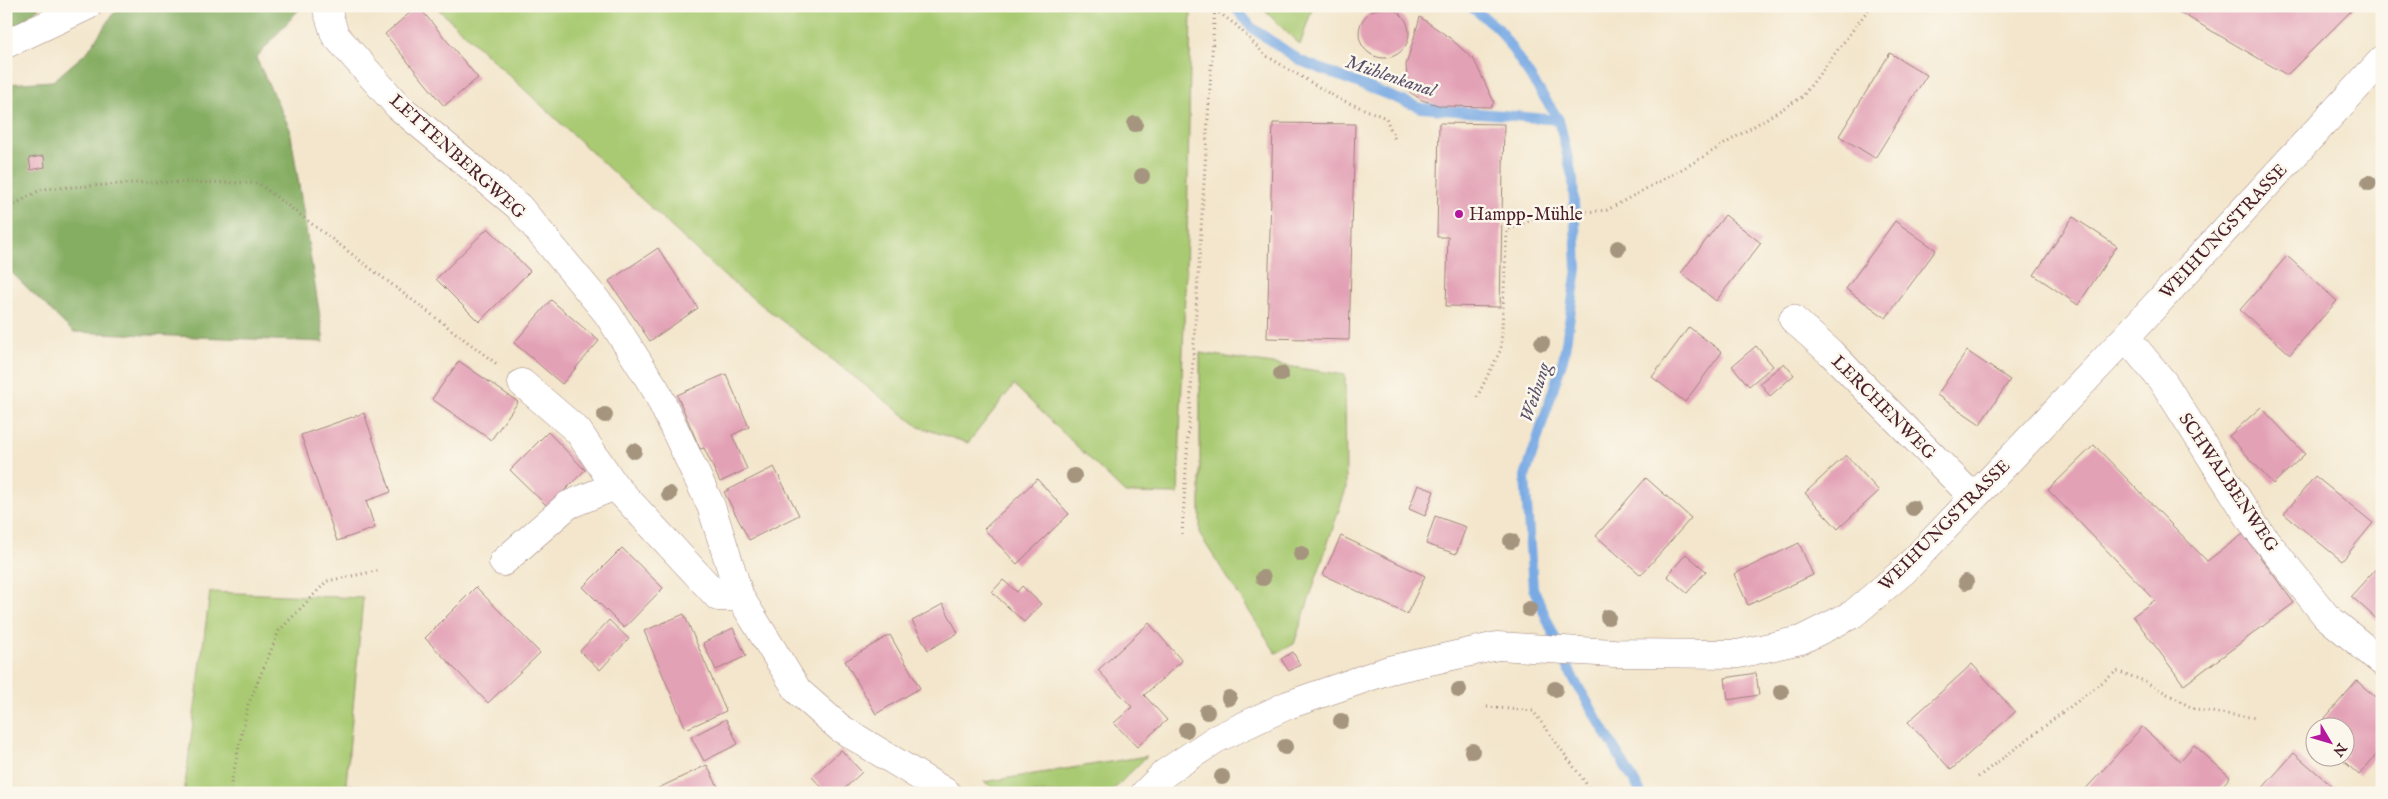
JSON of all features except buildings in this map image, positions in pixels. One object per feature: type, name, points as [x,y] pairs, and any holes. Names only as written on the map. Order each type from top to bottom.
[{"type":"street","points":[[6,44],[87,6]]},
{"type":"street","name":"LETTENBERGWEG","points":[[326,6],[335,35],[398,106],[519,207],[607,313],[656,390],[711,506],[740,596],[798,690],[840,728],[947,793]]},
{"type":"street","name":"WEIHUNGSTRASSE","points":[[1145,793],[1165,773],[1216,739],[1288,705],[1389,670],[1463,652],[1497,646],[1614,653],[1738,654],[1800,640],[1853,614],[1905,570],[2126,337],[2382,60]]},
{"type":"street","name":"LERCHENWEG","points":[[1793,319],[1831,353],[1973,497]]},
{"type":"street","name":"SCHWALBENWEG","points":[[2126,337],[2164,383],[2261,535],[2326,616],[2382,662]]},
{"type":"street","points":[[522,384],[578,431],[614,486],[718,597],[740,596]]},
{"type":"street","points":[[503,562],[568,505],[614,486]]},
{"type":"path","points":[[1477,397],[1501,349],[1507,230],[1541,216],[1607,210],[1693,163],[1802,97],[1871,6]]},
{"type":"path","points":[[1215,8],[1236,25],[1265,56],[1337,98],[1386,118],[1395,140]]},
{"type":"path","points":[[1182,534],[1215,8]]},
{"type":"path","points":[[6,209],[42,189],[152,182],[258,182],[522,384]]},
{"type":"path","points":[[229,793],[248,705],[279,630],[327,582],[381,570]]},
{"type":"path","points":[[1978,777],[2117,671],[2144,681],[2196,710],[2257,718]]},
{"type":"path","points":[[1487,707],[1533,710],[1593,793]]},
{"type":"green space","points":[[6,6],[41,6],[6,36]]},
{"type":"green space","points":[[126,6],[302,6],[256,58],[290,129],[324,342],[73,332],[11,272],[6,272],[6,84],[53,81],[88,51],[113,14]]},
{"type":"green space","points":[[435,6],[1191,6],[1187,236],[1178,494],[1125,493],[1014,385],[968,443],[919,427],[723,275]]},
{"type":"green space","points":[[1260,6],[1313,6],[1300,45]]},
{"type":"green space","points":[[1200,353],[1345,375],[1346,489],[1294,644],[1276,653],[1200,535]]},
{"type":"green space","points":[[210,592],[363,598],[346,784],[395,793],[184,793]]},
{"type":"green space","points":[[1147,756],[1110,793],[1002,793],[984,782]]},
{"type":"waterway","name":"Mühlenkanal","points":[[1234,6],[1252,28],[1301,61],[1421,108],[1559,120]]},
{"type":"waterway","name":"Weihung","points":[[1470,6],[1499,29],[1559,120],[1573,180],[1577,269],[1564,356],[1525,477],[1533,588],[1572,676],[1641,793]]},
{"type":"place","name":"Hampp-Mühle","points":[[1459,214]]}]
